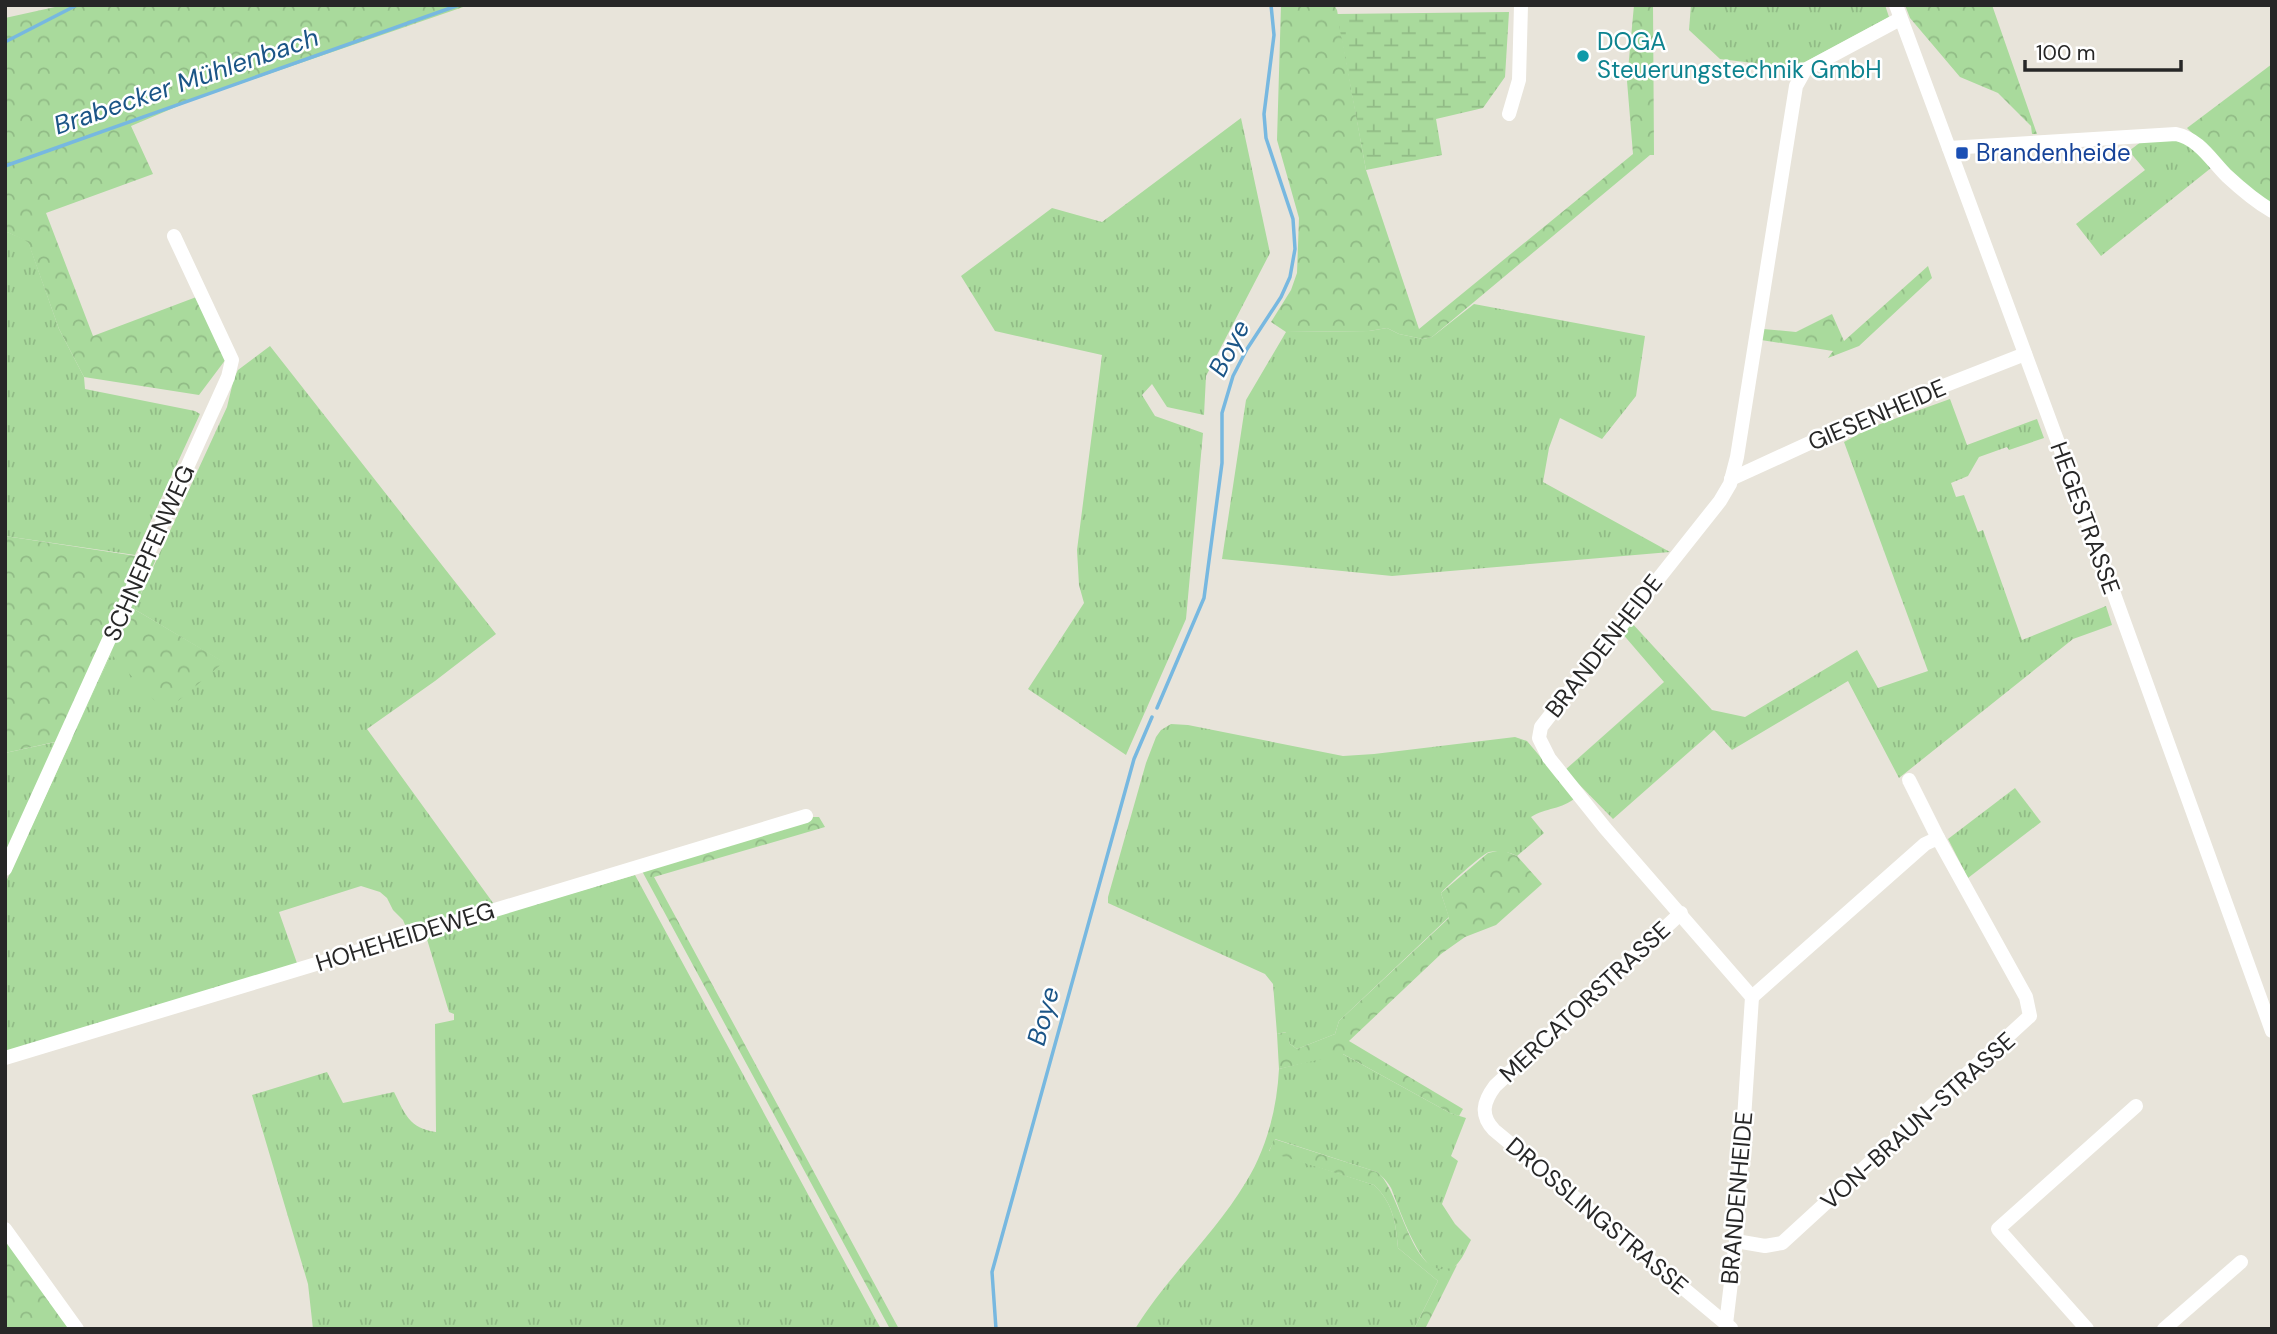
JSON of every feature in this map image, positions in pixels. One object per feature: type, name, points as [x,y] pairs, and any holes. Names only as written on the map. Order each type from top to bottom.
[{"type":"street","points":[[1509,114],[1519,80],[1521,5]]},
{"type":"street","name":"HEGESTRASSE","points":[[1898,12],[2272,1031]]},
{"type":"street","name":"BRANDENHEIDE","points":[[1729,1326],[1752,998],[1605,828],[1549,758],[1539,738],[1541,727],[1720,501],[1731,479],[1796,86],[1805,70],[1898,12]]},
{"type":"street","points":[[1949,148],[2176,134],[2192,139],[2227,175],[2256,201],[2272,211]]},
{"type":"street","name":"SCHNEPFENWEG","points":[[5,869],[230,369],[232,360],[219,328],[174,236]]},
{"type":"street","name":"GIESENHEIDE","points":[[1731,479],[1877,412],[2025,354]]},
{"type":"street","name":"VON-BRAUN-STRASSE","points":[[1736,1241],[1765,1246],[1782,1243],[2030,1016],[2026,997],[1909,780]]},
{"type":"street","name":"HOHEHEIDEWEG","points":[[5,1058],[806,816]]},
{"type":"street","points":[[1752,998],[1924,845],[1938,838]]},
{"type":"street","name":"MERCATORSTRASSE","points":[[1494,1130],[1486,1121],[1484,1106],[1495,1086],[1681,913]]},
{"type":"street","points":[[2087,1329],[1998,1229],[2136,1106]]},
{"type":"street","name":"DROSSLINGSTRASSE","points":[[1494,1130],[1729,1326]]},
{"type":"street","points":[[5,1229],[77,1329]]},
{"type":"street","points":[[2164,1329],[2241,1262]]},
{"type":"green space","points":[[64,5],[469,5],[190,101],[131,126],[153,174],[46,213],[93,336],[199,296],[226,359],[199,395],[84,377],[59,329],[28,242],[5,231],[5,18]]},
{"type":"green space","points":[[1281,5],[1334,5],[1337,10],[1366,170],[1419,329],[1633,154],[1627,81],[1634,5],[1653,5],[1654,155],[1650,155],[1432,337],[1423,339],[1399,334],[1387,328],[1369,331],[1286,332],[1271,322],[1291,290],[1297,273],[1299,218],[1277,140]]},
{"type":"green space","points":[[1691,5],[1885,5],[1889,17],[1794,68],[1720,59],[1689,30]]},
{"type":"green space","points":[[1905,5],[1992,5],[2037,134],[2032,134],[2031,126],[1998,93],[1960,77],[1910,18]]},
{"type":"green space","points":[[1509,12],[1505,77],[1483,108],[1436,119],[1442,155],[1366,170],[1337,14]]},
{"type":"green space","points":[[2272,64],[2272,206],[2230,171],[2187,128]]},
{"type":"green space","points":[[1241,118],[1270,253],[1206,376],[1204,415],[1167,407],[1152,384],[1142,395],[1155,416],[1203,433],[1186,619],[1126,755],[1028,689],[1084,603],[1079,585],[1077,550],[1102,355],[995,331],[961,276],[1052,208],[1102,222]]},
{"type":"green space","points":[[2180,139],[2187,142],[2211,168],[2101,256],[2076,224],[2145,170],[2129,151],[2142,141]]},
{"type":"green space","points":[[5,231],[28,241],[59,329],[84,377],[85,389],[200,414],[135,555],[5,536]]},
{"type":"green space","points":[[1928,266],[1932,278],[1859,346],[1828,358],[1833,351],[1761,340],[1763,329],[1796,332],[1832,314],[1844,341]]},
{"type":"green space","points":[[1474,304],[1645,336],[1636,396],[1602,439],[1560,418],[1549,448],[1543,482],[1670,552],[1392,576],[1222,559],[1246,400],[1286,332],[1369,331],[1387,328],[1399,334],[1423,339],[1432,337]]},
{"type":"green space","points":[[270,346],[496,634],[367,729],[496,907],[408,932],[387,898],[380,892],[361,886],[279,912],[298,966],[5,1054],[5,884],[111,654],[223,662],[134,609],[227,407],[238,370]]},
{"type":"green space","points":[[1950,399],[1967,445],[2037,419],[2044,438],[1979,457],[1968,476],[1951,483],[1956,497],[1964,495],[1978,532],[1983,530],[2022,640],[2106,606],[2112,625],[2073,639],[1899,778],[1848,681],[1732,750],[1714,730],[1613,819],[1565,770],[1664,682],[1621,632],[1630,621],[1712,710],[1745,717],[1857,650],[1878,688],[1928,671],[1844,442],[1872,427]]},
{"type":"green space","points":[[5,536],[156,559],[134,609],[224,662],[165,712],[111,654],[73,738],[5,753]]},
{"type":"green space","points":[[1171,724],[1188,725],[1343,756],[1515,737],[1527,741],[1575,798],[1531,817],[1544,833],[1517,856],[1504,852],[1489,852],[1457,877],[1441,893],[1449,917],[1339,1021],[1335,1034],[1297,1049],[1290,1044],[1286,1032],[1277,1034],[1273,984],[1265,974],[1108,903],[1146,763],[1156,737]]},
{"type":"green space","points":[[56,742],[5,855],[5,753]]},
{"type":"green space","points":[[2015,788],[2041,822],[1968,878],[1948,839]]},
{"type":"green space","points":[[819,817],[825,827],[654,877],[899,1329],[890,1329],[642,871]]},
{"type":"green space","points":[[1502,850],[1517,856],[1542,884],[1496,925],[1465,937],[1441,954],[1349,1041],[1463,1109],[1459,1116],[1343,1054],[1279,1069],[1277,1034],[1287,1032],[1290,1044],[1297,1049],[1335,1034],[1339,1021],[1449,918],[1441,893],[1488,853]]},
{"type":"green space","points":[[635,875],[881,1329],[313,1329],[308,1284],[252,1095],[327,1072],[343,1103],[394,1092],[409,1119],[420,1127],[436,1132],[435,1024],[454,1020],[454,1014],[449,1012],[426,936]]},
{"type":"green space","points":[[1341,1053],[1450,1113],[1466,1118],[1451,1156],[1458,1161],[1442,1204],[1455,1224],[1471,1240],[1458,1263],[1447,1272],[1436,1270],[1425,1260],[1407,1229],[1391,1188],[1377,1172],[1275,1139],[1269,1151],[1374,1185],[1380,1192],[1392,1214],[1398,1248],[1438,1281],[1414,1329],[1135,1329],[1161,1291],[1220,1220],[1246,1182],[1270,1127],[1279,1069]]},
{"type":"green space","points":[[1274,1139],[1377,1172],[1386,1182],[1410,1235],[1429,1264],[1442,1269],[1457,1265],[1425,1329],[1414,1329],[1438,1281],[1398,1248],[1392,1214],[1380,1192],[1374,1185],[1269,1152]]},
{"type":"green space","points":[[5,1238],[72,1329],[5,1329]]},
{"type":"waterway","points":[[5,42],[77,5]]},
{"type":"waterway","name":"Brabecker Mühlenbach","points":[[5,166],[459,5]]},
{"type":"waterway","name":"Boye","points":[[1157,708],[1204,598],[1222,463],[1222,413],[1233,376],[1281,297],[1290,277],[1295,249],[1293,219],[1266,138],[1264,114],[1274,35],[1271,5]]},
{"type":"waterway","name":"Boye","points":[[996,1329],[992,1272],[1134,759],[1152,717]]},
{"type":"place","name":"DOGA Steuerungstechnik GmbH","points":[[1583,56]]},
{"type":"place","name":"Brandenheide","points":[[1962,153]]}]
